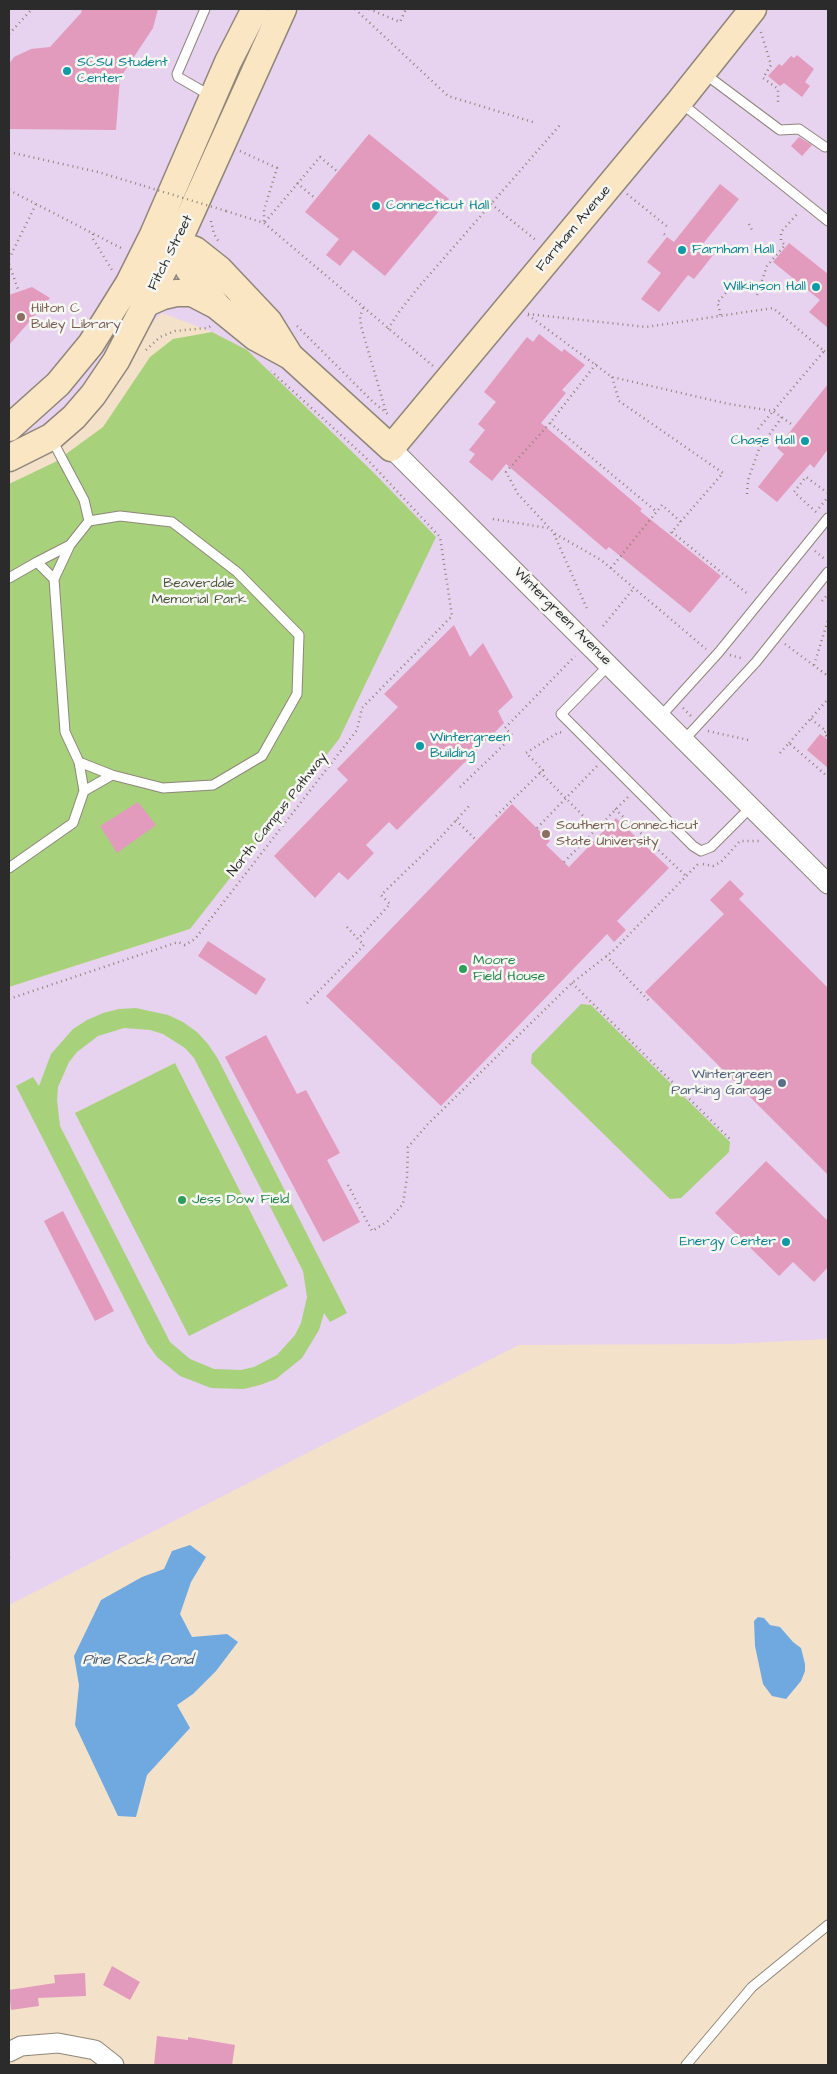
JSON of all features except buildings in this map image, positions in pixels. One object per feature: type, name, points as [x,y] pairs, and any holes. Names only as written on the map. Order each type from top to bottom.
[{"type":"street","name":"Fitch Street","points":[[9,428],[58,384],[91,344],[129,283],[254,9]]},
{"type":"street","name":"Fitch Street","points":[[9,458],[51,437],[74,417],[93,395],[116,361],[177,244],[283,9]]},
{"type":"street","name":"Farnham Avenue","points":[[391,448],[703,72],[757,20]]},
{"type":"street","name":"Wintergreen Avenue","points":[[153,234],[197,251],[220,269],[269,322],[290,356]]},
{"type":"street","name":"Wintergreen Avenue","points":[[177,244],[211,318],[255,337],[290,356],[391,448],[828,884]]},
{"type":"street","points":[[147,302],[176,293],[192,293],[211,318]]},
{"type":"street","points":[[9,2052],[21,2046],[58,2043],[95,2050],[114,2065]]},
{"type":"lane","points":[[205,9],[177,74],[178,77],[213,97]]},
{"type":"lane","points":[[703,72],[780,130],[799,129],[826,147]]},
{"type":"lane","points":[[679,102],[828,221]]},
{"type":"lane","points":[[51,437],[84,500],[89,521]]},
{"type":"lane","points":[[9,868],[73,824],[84,791],[79,762],[65,732],[54,579],[70,545],[89,521],[120,516],[172,522],[237,572],[298,635],[297,694],[262,756],[213,785],[163,788],[112,775],[79,762]]},
{"type":"lane","points":[[661,716],[719,652],[828,518]]},
{"type":"lane","points":[[9,578],[70,545]]},
{"type":"lane","points":[[37,562],[54,579]]},
{"type":"lane","points":[[684,740],[756,662],[828,572]]},
{"type":"lane","points":[[610,665],[561,714],[693,846],[701,851],[711,847],[751,807]]},
{"type":"lane","points":[[84,791],[112,775]]},
{"type":"lane","points":[[686,2065],[752,1988],[828,1925]]},
{"type":"path","points":[[9,34],[32,9]]},
{"type":"path","points":[[355,9],[448,96],[533,122]]},
{"type":"path","points":[[369,9],[400,22],[406,9]]},
{"type":"path","points":[[757,20],[771,65],[763,78],[778,89],[778,105]]},
{"type":"path","points":[[388,329],[398,312],[417,289],[560,125]]},
{"type":"path","points":[[239,151],[277,168],[264,210],[264,224]]},
{"type":"path","points":[[9,152],[81,168],[264,224],[448,380]]},
{"type":"path","points":[[264,224],[320,157],[338,172]]},
{"type":"path","points":[[297,183],[316,199]]},
{"type":"path","points":[[9,190],[123,249]]},
{"type":"path","points":[[626,193],[669,228]]},
{"type":"path","points":[[9,259],[36,204]]},
{"type":"path","points":[[491,204],[538,242]]},
{"type":"path","points":[[757,295],[768,266],[785,245],[781,241],[782,232],[798,213]]},
{"type":"path","points":[[210,218],[214,234],[219,242]]},
{"type":"path","points":[[749,224],[752,230]]},
{"type":"path","points":[[93,234],[93,239],[113,270]]},
{"type":"path","points":[[9,264],[19,292]]},
{"type":"path","points":[[720,316],[717,303],[738,279]]},
{"type":"path","points":[[363,308],[360,317],[361,326],[386,412]]},
{"type":"path","points":[[794,426],[773,411],[729,404],[612,377],[526,314],[646,327],[773,308],[828,354]]},
{"type":"path","points":[[294,324],[391,417]]},
{"type":"path","points":[[758,429],[824,351]]},
{"type":"path","points":[[596,364],[550,423],[506,472],[518,494],[548,528],[611,568],[706,649]]},
{"type":"path","name":"North Campus Pathway","points":[[9,999],[178,942],[185,945],[195,939],[357,730],[362,708],[452,616],[440,537],[365,457],[265,365]]},
{"type":"path","points":[[612,377],[619,401],[723,473],[671,533],[749,596]]},
{"type":"path","points":[[747,494],[748,480],[759,449],[782,416]]},
{"type":"path","points":[[550,423],[657,512]]},
{"type":"path","points":[[816,512],[794,492],[806,477],[828,494]]},
{"type":"path","points":[[611,568],[662,505],[681,522]]},
{"type":"path","points":[[493,519],[548,528]]},
{"type":"path","points":[[554,533],[588,611]]},
{"type":"path","points":[[814,550],[827,561]]},
{"type":"path","points":[[603,626],[634,588]]},
{"type":"path","points":[[821,602],[828,595]]},
{"type":"path","points":[[814,665],[828,620]]},
{"type":"path","points":[[791,637],[785,644],[828,676]]},
{"type":"path","points":[[727,655],[746,660]]},
{"type":"path","points":[[460,787],[513,736],[505,728],[575,656]]},
{"type":"path","points":[[780,753],[828,699]]},
{"type":"path","points":[[680,706],[692,717]]},
{"type":"path","points":[[811,719],[826,731],[824,733],[828,737]]},
{"type":"path","points":[[708,732],[748,740]]},
{"type":"path","points":[[789,743],[828,777]]},
{"type":"path","points":[[537,828],[598,765]]},
{"type":"path","points":[[540,772],[596,829]]},
{"type":"path","points":[[564,862],[629,796]]},
{"type":"path","points":[[358,938],[390,904],[381,895],[470,805]]},
{"type":"path","points":[[616,809],[686,876]]},
{"type":"path","points":[[456,820],[476,840]]},
{"type":"path","points":[[348,1185],[372,1231],[387,1222],[403,1204],[407,1177],[408,1147],[428,1124],[572,983],[606,956],[699,863]]},
{"type":"path","points":[[307,1003],[364,945],[346,927]]},
{"type":"path","points":[[606,956],[650,1002]]},
{"type":"path","points":[[572,983],[732,1140]]},
{"type":"shaded area","name":"Southern Connecticut State University","points":[[9,9],[828,9],[828,1339],[730,1344],[519,1345],[9,1605],[9,987],[190,929],[247,350],[212,332],[162,313],[116,361],[9,458]]},
{"type":"green space","name":"Beaverdale Memorial Park","points":[[212,332],[247,350],[372,471],[436,537],[339,739],[190,929],[9,987],[9,484],[55,462],[103,427],[150,357],[173,339]]},
{"type":"green space","points":[[581,1004],[591,1005],[730,1142],[729,1152],[681,1198],[670,1199],[531,1063],[532,1054]]},
{"type":"green space","points":[[136,1008],[168,1015],[183,1022],[197,1032],[208,1044],[218,1059],[347,1313],[330,1322],[324,1313],[319,1330],[302,1358],[276,1379],[244,1389],[211,1388],[180,1376],[157,1357],[147,1343],[16,1086],[33,1077],[39,1086],[51,1054],[73,1029],[103,1013],[119,1009]],"holes":[[[124,1028],[150,1030],[163,1034],[185,1048],[194,1058],[303,1271],[307,1297],[301,1323],[295,1335],[277,1355],[254,1367],[241,1370],[214,1369],[190,1359],[170,1342],[60,1126],[57,1100],[58,1087],[69,1062],[77,1052],[98,1036]]]},
{"type":"green space","name":"Jess Dow Field","points":[[175,1063],[288,1286],[189,1336],[75,1113]]},
{"type":"water","name":"Pine Rock Pond","points":[[190,1545],[206,1557],[191,1582],[180,1614],[192,1637],[227,1634],[238,1642],[216,1671],[193,1694],[177,1705],[190,1728],[147,1775],[136,1817],[118,1816],[75,1725],[79,1685],[74,1656],[101,1600],[142,1577],[164,1569],[172,1551]]},
{"type":"water","points":[[758,1617],[764,1618],[770,1625],[780,1627],[801,1648],[805,1671],[801,1681],[786,1699],[772,1696],[763,1684],[755,1646],[754,1621]]},
{"type":"place","name":"SCSU Student Center","points":[[67,71]]},
{"type":"place","name":"Connecticut Hall","points":[[376,206]]},
{"type":"place","name":"Farnham Hall","points":[[682,250]]},
{"type":"place","name":"Wilkinson Hall","points":[[816,287]]},
{"type":"place","name":"Hilton C Buley Library","points":[[21,317]]},
{"type":"place","name":"Chase Hall","points":[[805,441]]},
{"type":"place","name":"Wintergreen Building","points":[[420,746]]},
{"type":"place","name":"Southern Connecticut State University","points":[[546,834]]},
{"type":"place","name":"Moore Field House","points":[[463,969]]},
{"type":"place","name":"Wintergreen Parking Garage","points":[[782,1083]]},
{"type":"place","name":"Jess Dow Field","points":[[182,1200]]},
{"type":"place","name":"Energy Center","points":[[786,1242]]}]
